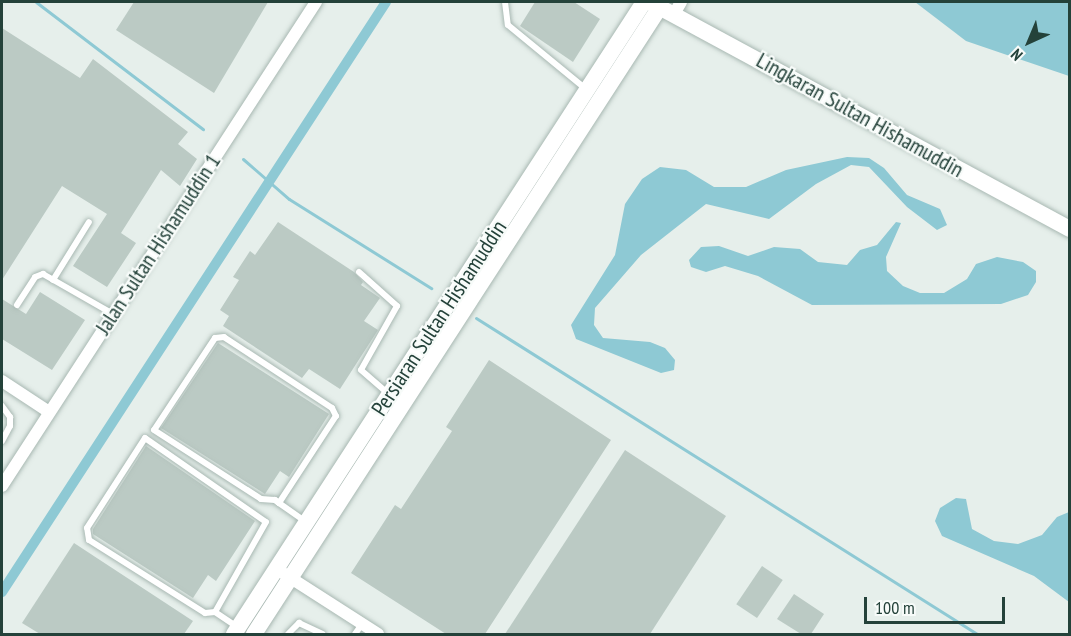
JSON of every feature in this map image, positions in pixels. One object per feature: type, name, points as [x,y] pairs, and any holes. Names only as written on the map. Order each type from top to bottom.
[{"type":"street","name":"Jalan Sultan Hishamuddin 1","points":[[2,486],[316,2]]},
{"type":"street","name":"Persiaran Sultan Hishamuddin","points":[[242,632],[283,573],[546,169],[587,90],[662,5]]},
{"type":"street","name":"Persiaran Sultan Hishamuddin","points":[[283,573],[307,522],[390,394],[662,5]]},
{"type":"street","name":"Lingkaran Sultan Hishamuddin","points":[[662,5],[1070,229]]},
{"type":"street","points":[[3,384],[49,412]]},
{"type":"street","points":[[283,573],[358,629],[378,634]]},
{"type":"lane","points":[[504,2],[508,25],[587,90]]},
{"type":"lane","points":[[53,280],[89,222]]},
{"type":"lane","points":[[359,272],[397,306],[361,370],[390,394]]},
{"type":"lane","points":[[16,305],[35,277],[43,274],[113,314]]},
{"type":"lane","points":[[279,503],[336,416],[332,408],[224,337],[215,338],[154,430],[261,499],[279,503],[307,522]]},
{"type":"lane","points":[[2,406],[10,417],[10,426],[2,441]]},
{"type":"lane","points":[[215,612],[266,522],[145,438],[87,528],[89,540],[205,613],[215,612],[242,632]]},
{"type":"lane","points":[[288,634],[299,623],[323,634]]},
{"type":"water","points":[[915,2],[1069,2],[1069,76],[966,41]]},
{"type":"water","points":[[847,157],[869,158],[884,168],[907,195],[940,209],[947,225],[937,230],[907,207],[869,167],[851,165],[816,184],[769,219],[706,204],[641,255],[595,308],[594,325],[603,338],[650,342],[665,348],[675,360],[674,370],[661,373],[576,339],[571,325],[615,255],[625,204],[642,179],[660,167],[686,170],[714,187],[746,187],[786,170]]},
{"type":"water","points":[[896,222],[901,223],[886,257],[887,271],[903,286],[920,293],[944,293],[967,279],[976,264],[997,257],[1023,262],[1036,271],[1036,282],[1028,295],[1001,304],[812,305],[758,276],[725,266],[706,272],[691,267],[689,260],[701,247],[719,246],[748,256],[774,247],[800,249],[818,262],[847,265],[860,250],[877,245]]},
{"type":"water","points":[[956,498],[966,499],[972,529],[994,541],[1018,544],[1042,535],[1057,517],[1069,512],[1069,602],[1034,576],[942,536],[935,521],[940,508]]},
{"type":"building","points":[[134,2],[268,2],[214,93],[116,30]]},
{"type":"building","points":[[535,2],[574,2],[600,19],[573,62],[520,26]]},
{"type":"building","points":[[2,28],[80,78],[93,59],[188,132],[178,144],[197,159],[180,186],[161,170],[121,233],[136,243],[107,287],[73,266],[107,214],[62,186],[2,280]]},
{"type":"building","points":[[278,222],[354,272],[363,282],[361,285],[380,298],[364,321],[378,330],[340,389],[309,369],[302,378],[223,326],[229,316],[220,310],[239,280],[233,277],[250,251],[255,255]]},
{"type":"building","points":[[40,292],[85,320],[52,370],[2,339],[2,299],[26,314]]},
{"type":"building","points":[[218,343],[329,414],[289,477],[280,471],[265,494],[161,428]]},
{"type":"building","points":[[489,360],[611,440],[485,634],[446,634],[351,573],[395,505],[401,509],[452,431],[446,427]]},
{"type":"building","points":[[146,446],[255,521],[216,581],[208,575],[193,598],[93,534],[93,529]]},
{"type":"building","points":[[625,450],[726,516],[650,634],[505,634]]},
{"type":"building","points":[[74,543],[193,621],[184,634],[40,634],[22,623]]},
{"type":"building","points":[[762,566],[783,580],[757,618],[736,604]]},
{"type":"building","points":[[794,594],[824,614],[811,634],[801,634],[777,619]]},
{"type":"waterway","points":[[36,2],[203,129]]},
{"type":"waterway","points":[[2,592],[386,2]]},
{"type":"waterway","points":[[243,159],[289,199],[431,288]]},
{"type":"waterway","points":[[476,318],[977,634]]}]
